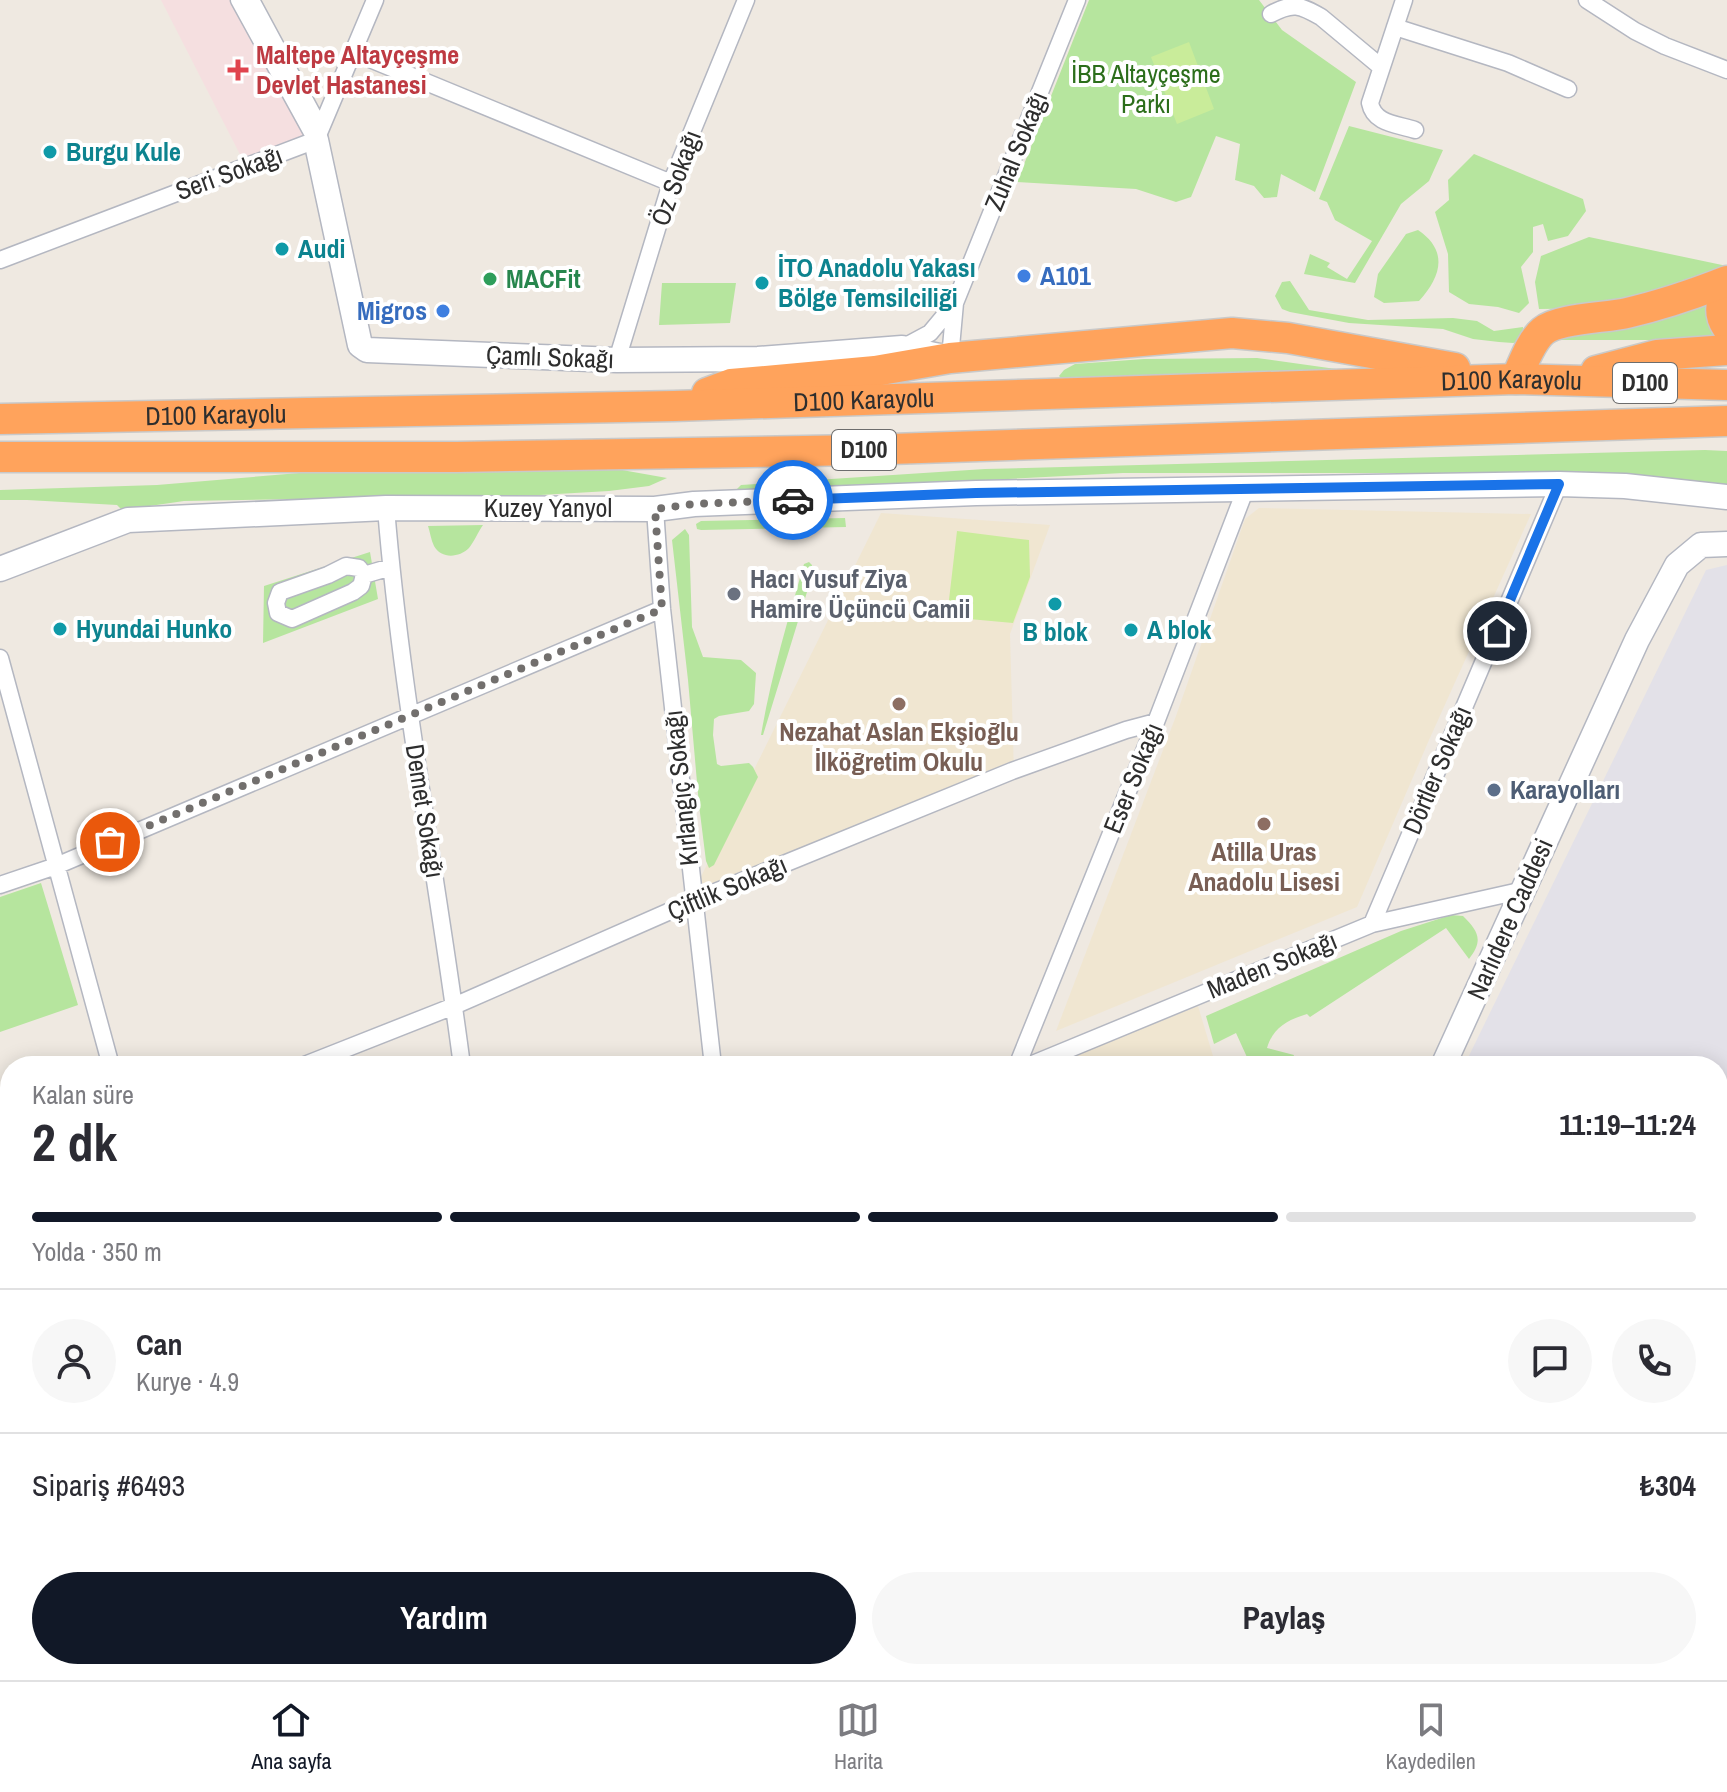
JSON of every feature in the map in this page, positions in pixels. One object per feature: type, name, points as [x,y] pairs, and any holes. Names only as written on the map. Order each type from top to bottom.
[{"type":"highway","points":[[674,406],[731,384],[875,371],[950,358],[1232,333],[1288,338],[1516,379],[1532,346],[1543,331],[1555,325],[1665,304],[1727,281]]},
{"type":"highway","points":[[1727,291],[1721,318],[1727,327]]},
{"type":"highway","points":[[1563,380],[1657,355],[1727,350]]},
{"type":"highway","name":"D100 Karayolu","points":[[0,419],[674,406],[1516,379],[1727,385]]},
{"type":"highway","points":[[0,400],[105,417]]},
{"type":"highway","name":"D100 Karayolu","points":[[0,457],[457,457],[861,450],[1727,421]]},
{"type":"main road","name":"Çamlı Sokağı","points":[[316,140],[360,345],[367,350],[617,360],[758,359],[902,348],[950,358]]},
{"type":"main road","name":"Kuzey Yanyol","points":[[0,569],[128,520],[386,508],[655,509],[694,504],[976,493],[1559,484],[1625,486],[1727,497]]},
{"type":"main road","name":"Narlıdere Caddesi","points":[[1448,1056],[1637,640],[1677,565],[1701,545],[1727,544]]},
{"type":"street","name":"Çamlı Sokağı","points":[[239,0],[316,140]]},
{"type":"street","name":"Çamlı Sokağı","points":[[251,0],[314,117],[316,140]]},
{"type":"street","name":"Seri Sokağı","points":[[0,260],[316,140],[375,0]]},
{"type":"street","name":"Öz Sokağı","points":[[617,360],[671,183],[746,0]]},
{"type":"street","name":"Zuhal Sokağı","points":[[950,358],[955,303],[1077,0]]},
{"type":"street","points":[[1404,0],[1370,103],[1372,111],[1380,119],[1415,130]]},
{"type":"street","points":[[1587,0],[1645,36],[1727,70]]},
{"type":"street","points":[[1271,14],[1287,6],[1311,11],[1381,67]]},
{"type":"street","points":[[1395,27],[1508,63],[1568,89]]},
{"type":"street","points":[[353,52],[671,183]]},
{"type":"street","name":"Zuhal Sokağı","points":[[902,348],[930,333],[955,303]]},
{"type":"street","name":"Dörtler Sokağı","points":[[1372,924],[1559,484]]},
{"type":"street","name":"Eser Sokağı","points":[[1021,1056],[1156,722],[1246,488]]},
{"type":"street","name":"Demet Sokağı","points":[[386,508],[410,714],[461,1056]]},
{"type":"street","name":"Kırlangıç Sokağı","points":[[655,509],[662,609],[712,1056]]},
{"type":"street","points":[[346,566],[359,568],[364,575],[361,586],[343,597],[292,619],[278,613],[276,603],[280,592],[346,566]]},
{"type":"street","points":[[364,575],[391,567]]},
{"type":"street","points":[[0,885],[56,866],[662,609]]},
{"type":"street","points":[[0,658],[108,1056]]},
{"type":"street","name":"Çiftlik Sokağı","points":[[327,1056],[454,1006],[693,901],[1012,771],[1156,722]]},
{"type":"street","name":"Maden Sokağı","points":[[1052,1056],[1372,924],[1524,890]]},
{"type":"shaded area","name":"Maltepe Altayçeşme Devlet Hastanesi","points":[[161,0],[241,0],[316,140],[251,176]]},
{"type":"shaded area","points":[[1259,508],[1531,514],[1357,907],[1056,1031],[1176,716],[1245,519]]},
{"type":"shaded area","name":"Nezahat Aslan Ekşioğlu İlköğretim Okulu","points":[[881,513],[1050,525],[1010,634],[1014,774],[688,903]]},
{"type":"shaded area","points":[[1727,565],[1727,1056],[1469,1056],[1706,570]]},
{"type":"shaded area","points":[[1198,1006],[1213,1056],[1074,1056]]},
{"type":"green space","name":"İBB Altayçeşme Parkı","points":[[1089,0],[1259,0],[1282,30],[1356,82],[1315,192],[1281,174],[1277,197],[1264,198],[1254,186],[1235,180],[1240,144],[1216,136],[1191,197],[1176,202],[1136,189],[1017,182]]},
{"type":"green space","points":[[1189,42],[1214,109],[1177,124],[1151,57]]},
{"type":"green space","points":[[1349,126],[1443,150],[1429,181],[1401,204],[1355,283],[1304,274],[1310,254],[1330,263],[1327,267],[1347,279],[1372,241],[1335,220],[1327,202],[1319,199]]},
{"type":"green space","points":[[1474,154],[1583,199],[1586,211],[1568,236],[1548,241],[1543,224],[1533,227],[1533,252],[1521,267],[1529,303],[1519,313],[1469,304],[1449,292],[1448,254],[1435,212],[1449,200],[1448,180]]},
{"type":"green space","points":[[1418,230],[1428,238],[1438,255],[1437,274],[1419,301],[1384,303],[1374,297],[1378,274],[1406,234]]},
{"type":"green space","points":[[1589,237],[1727,266],[1727,273],[1617,308],[1539,309],[1535,282],[1541,256]]},
{"type":"green space","points":[[1290,281],[1309,310],[1368,320],[1453,318],[1477,321],[1494,331],[1523,327],[1522,341],[1473,339],[1443,329],[1349,323],[1290,312],[1282,309],[1275,296],[1282,282]]},
{"type":"green space","points":[[662,283],[736,283],[730,323],[659,325]]},
{"type":"green space","points":[[1713,293],[1723,340],[1560,338]]},
{"type":"green space","points":[[1257,358],[1343,370],[1338,373],[1059,376],[1075,364],[1144,359]]},
{"type":"green space","points":[[1727,451],[1727,488],[1633,476],[1123,473],[733,493],[741,485],[985,469]]},
{"type":"green space","points":[[622,470],[667,478],[649,486],[609,491],[184,501],[122,510],[117,505],[0,500],[0,490],[157,485],[311,472]]},
{"type":"green space","points":[[845,518],[846,527],[701,530],[697,529],[696,524],[701,521]]},
{"type":"green space","points":[[483,525],[469,548],[450,556],[437,550],[428,526]]},
{"type":"green space","points":[[685,529],[689,535],[692,627],[703,657],[741,660],[756,673],[754,704],[749,711],[714,719],[717,764],[749,763],[758,777],[714,865],[709,868],[699,805],[672,540]]},
{"type":"green space","points":[[957,531],[1029,540],[1030,577],[1013,623],[947,617]]},
{"type":"green space","points":[[370,552],[378,599],[263,643],[264,586]]},
{"type":"green space","points":[[809,562],[812,565],[811,579],[761,735],[786,627],[804,564]]},
{"type":"green space","points":[[41,883],[78,1005],[0,1032],[0,897]]},
{"type":"green space","points":[[1451,915],[1463,916],[1475,931],[1478,941],[1469,959],[1446,928],[1310,1017],[1307,1014],[1287,1022],[1273,1035],[1267,1048],[1294,1056],[1246,1056],[1236,1033],[1214,1044],[1206,1016],[1401,931]]},
{"type":"way so far","points":[[110,842],[662,609],[655,509],[694,504],[793,500]]},
{"type":"place","name":"Maltepe Altayçeşme Devlet Hastanesi","points":[[238,70]]},
{"type":"place","name":"Burgu Kule","points":[[50,152]]},
{"type":"place","name":"Audi","points":[[282,249]]},
{"type":"place","name":"A101","points":[[1024,276]]},
{"type":"place","name":"MACFit","points":[[490,279]]},
{"type":"place","name":"İTO Anadolu Yakası Bölge Temsilciliği","points":[[762,283]]},
{"type":"place","name":"Migros","points":[[443,311]]},
{"type":"place","name":"Hacı Yusuf Ziya Hamire Üçüncü Camii","points":[[734,594]]},
{"type":"place","name":"B blok","points":[[1055,604]]},
{"type":"place","name":"Hyundai Hunko","points":[[60,629]]},
{"type":"place","name":"A blok","points":[[1131,630]]},
{"type":"place","name":"Nezahat Aslan Ekşioğlu İlköğretim Okulu","points":[[899,704]]},
{"type":"place","name":"Karayolları","points":[[1494,790]]},
{"type":"place","name":"Atilla Uras Anadolu Lisesi","points":[[1264,824]]},
{"type":"route","points":[[793,500],[976,493],[1559,484],[1497,631]]}]
